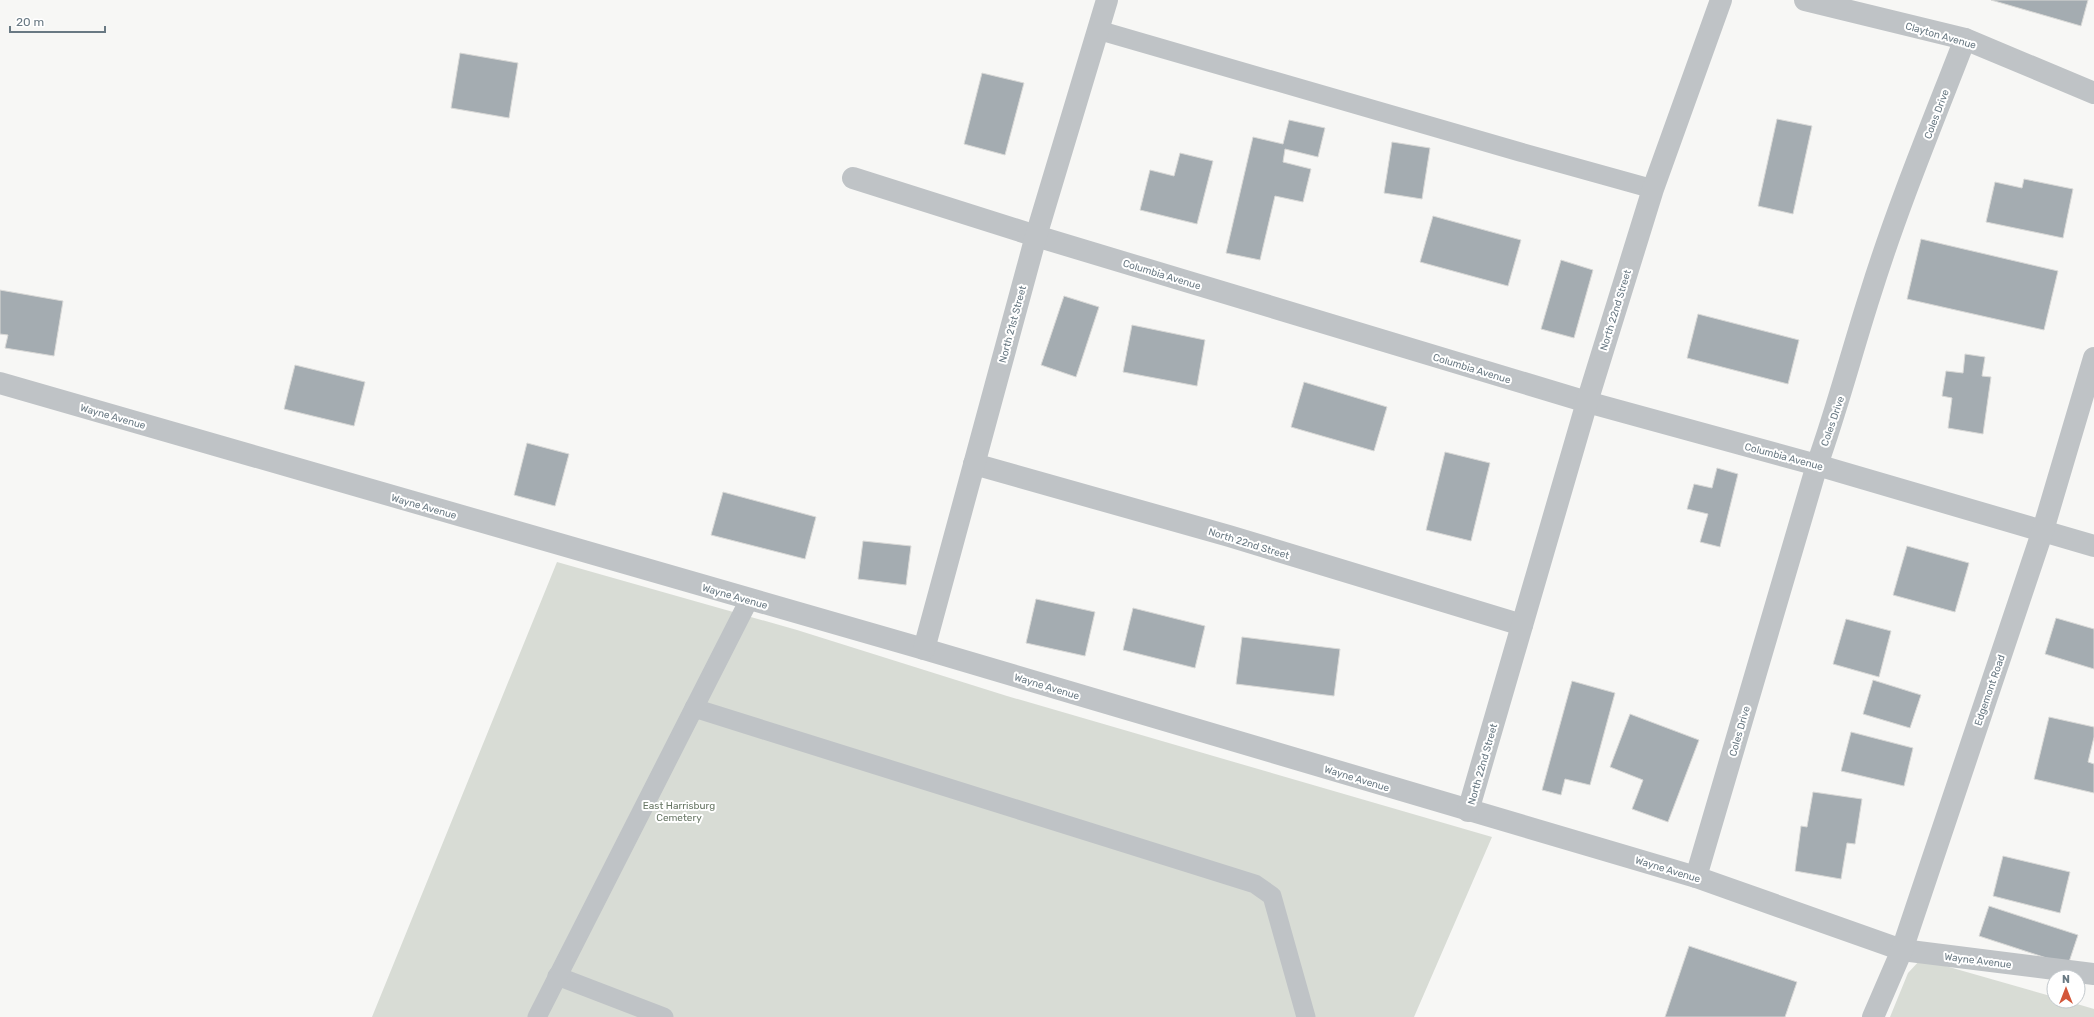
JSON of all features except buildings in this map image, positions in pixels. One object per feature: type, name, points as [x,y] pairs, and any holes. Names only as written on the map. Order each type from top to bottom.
[{"type":"street","name":"North 21st Street","points":[[924,649],[1036,236],[1107,0]]},
{"type":"street","name":"North 22nd Street","points":[[1468,811],[1587,402],[1653,189],[1721,0]]},
{"type":"street","name":"Clayton Avenue","points":[[1805,0],[1965,40],[2094,93]]},
{"type":"street","name":"Coles Drive","points":[[1696,877],[1817,465],[1835,414],[1870,294],[1926,140],[1965,40]]},
{"type":"street","name":"Columbia Avenue","points":[[853,178],[1036,236],[1587,402],[1817,465],[2094,546]]},
{"type":"street","name":"Edgemont Road","points":[[1873,1017],[1902,950],[2043,530],[2094,358]]},
{"type":"street","name":"Wayne Avenue","points":[[0,384],[748,600],[924,649],[1468,811],[1696,877],[1902,950],[2094,974]]},
{"type":"street","name":"North 22nd Street","points":[[974,464],[1229,536],[1522,625]]},
{"type":"lane","points":[[1098,30],[1653,189]]},
{"type":"lane","points":[[537,1017],[748,600]]},
{"type":"lane","points":[[694,708],[1255,884],[1272,896],[1306,1017]]},
{"type":"lane","points":[[557,976],[664,1017]]},
{"type":"green space","name":"East Harrisburg Cemetery","points":[[557,562],[797,630],[1007,696],[1492,837],[1414,1017],[372,1017]]},
{"type":"green space","points":[[1921,959],[2046,995],[2046,1009],[2086,1009],[2086,1007],[2094,1009],[2094,1017],[1890,1017],[1908,973]]}]
